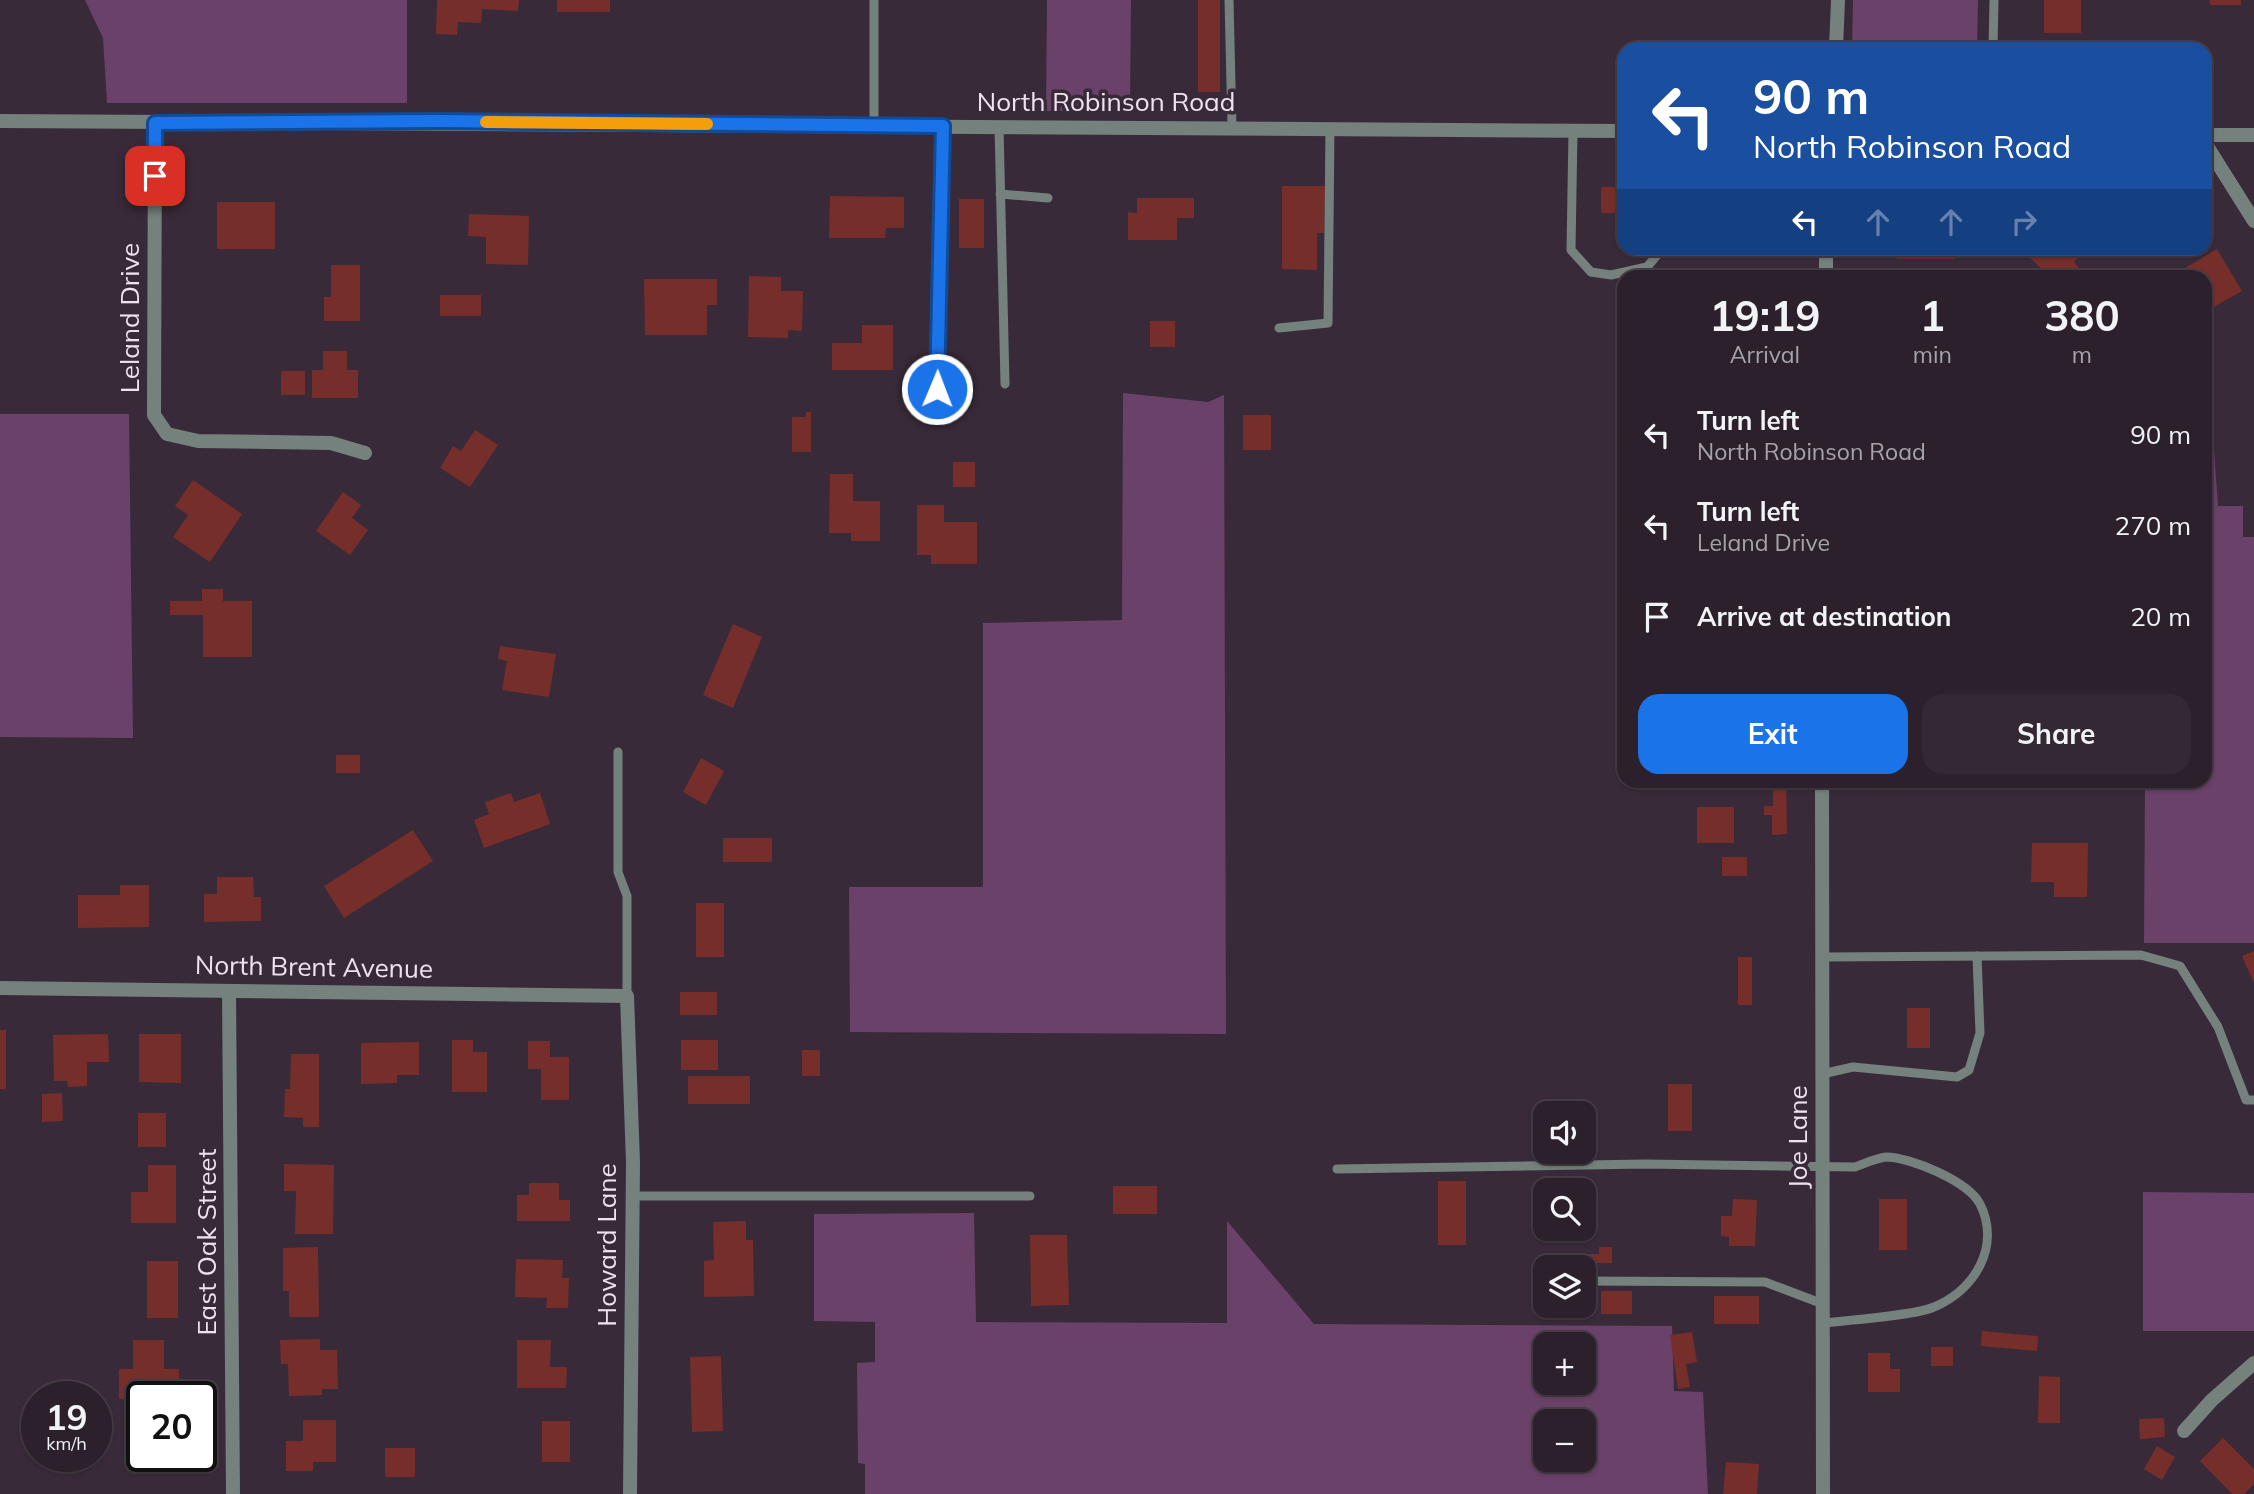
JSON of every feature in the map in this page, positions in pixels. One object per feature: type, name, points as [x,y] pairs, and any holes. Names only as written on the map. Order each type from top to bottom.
[{"type":"street","points":[[1836,42],[1838,0]]},
{"type":"street","name":"North Robinson Road","points":[[0,121],[438,121],[1617,131]]},
{"type":"street","name":"Leland Drive","points":[[155,123],[154,415],[167,434],[198,442],[331,443],[365,453]]},
{"type":"street","points":[[2212,135],[2254,135]]},
{"type":"street","points":[[2212,154],[2254,221]]},
{"type":"street","name":"Joe Lane","points":[[1822,788],[1823,1494]]},
{"type":"street","name":"North Brent Avenue","points":[[0,988],[626,996]]},
{"type":"street","name":"East Oak Street","points":[[229,990],[233,1494]]},
{"type":"street","name":"Howard Lane","points":[[626,996],[632,1196],[630,1494]]},
{"type":"street","points":[[2184,1431],[2213,1399],[2254,1363]]},
{"type":"lane","points":[[874,0],[874,126]]},
{"type":"lane","points":[[1229,0],[1232,127]]},
{"type":"lane","points":[[1993,42],[1994,0]]},
{"type":"lane","points":[[937,389],[943,126]]},
{"type":"lane","points":[[999,126],[1005,384]]},
{"type":"lane","points":[[1279,328],[1328,323],[1330,128]]},
{"type":"lane","points":[[1573,131],[1571,250],[1591,272],[1617,274]]},
{"type":"lane","points":[[1000,194],[1048,198]]},
{"type":"lane","points":[[1634,270],[1647,267],[1656,256]]},
{"type":"lane","points":[[618,752],[618,872],[627,896],[626,996]]},
{"type":"lane","points":[[1822,957],[2141,955],[2180,966],[2218,1027],[2246,1100],[2254,1100]]},
{"type":"lane","points":[[1822,1074],[1853,1067],[1957,1077],[1969,1070],[1980,1032],[1977,956]]},
{"type":"lane","points":[[1337,1169],[1823,1164],[1855,1167],[1885,1157],[1920,1164],[1948,1178],[1979,1201],[1989,1228],[1983,1265],[1961,1292],[1932,1308],[1823,1324]]},
{"type":"lane","points":[[632,1196],[1030,1196]]},
{"type":"lane","points":[[1596,1281],[1765,1282],[1823,1304]]},
{"type":"shaded area","points":[[85,0],[407,0],[407,103],[107,103],[103,38]]},
{"type":"shaded area","points":[[1047,0],[1131,0],[1130,111],[1046,111]]},
{"type":"shaded area","points":[[1853,0],[1978,0],[1977,42],[1852,42]]},
{"type":"shaded area","points":[[1123,393],[1208,402],[1224,395],[1226,1034],[850,1032],[849,887],[983,887],[983,623],[1122,620]]},
{"type":"shaded area","points":[[0,414],[129,414],[133,738],[0,737]]},
{"type":"shaded area","points":[[2212,421],[2218,506],[2243,506],[2243,537],[2254,537],[2254,943],[2144,943],[2145,788],[2212,788]]},
{"type":"shaded area","points":[[2143,1192],[2254,1193],[2254,1331],[2143,1331]]},
{"type":"shaded area","points":[[974,1213],[976,1322],[1227,1323],[1227,1221],[1314,1324],[1672,1326],[1674,1391],[1703,1392],[1708,1494],[865,1494],[865,1464],[858,1463],[857,1363],[875,1362],[875,1322],[814,1321],[814,1214]]},
{"type":"building","points":[[437,0],[519,0],[518,11],[482,9],[481,23],[458,22],[457,35],[436,34]]},
{"type":"building","points":[[557,0],[610,0],[610,12],[557,12]]},
{"type":"building","points":[[1198,0],[1220,0],[1220,92],[1198,92]]},
{"type":"building","points":[[2044,0],[2081,0],[2081,33],[2044,33]]},
{"type":"building","points":[[2210,0],[2241,0],[2241,5],[2210,5]]},
{"type":"building","points":[[1282,186],[1325,186],[1324,233],[1317,233],[1317,270],[1282,269]]},
{"type":"building","points":[[1601,187],[1617,187],[1617,213],[1601,213]]},
{"type":"building","points":[[830,196],[904,197],[904,228],[886,228],[885,238],[829,238]]},
{"type":"building","points":[[1137,198],[1194,198],[1194,218],[1177,218],[1177,240],[1128,240],[1128,212],[1137,213]]},
{"type":"building","points":[[959,199],[984,199],[984,248],[959,248]]},
{"type":"building","points":[[217,202],[275,202],[275,249],[217,249]]},
{"type":"building","points":[[469,214],[529,216],[528,265],[486,264],[486,237],[468,236]]},
{"type":"building","points":[[2217,249],[2242,291],[2212,308],[2212,270],[2182,270],[2205,256],[2212,256],[2212,252]]},
{"type":"building","points":[[1897,256],[1955,256],[1955,259],[1897,259]]},
{"type":"building","points":[[2028,256],[2080,256],[2074,262],[2079,268],[2077,270],[2043,270]]},
{"type":"building","points":[[331,265],[360,265],[360,321],[324,321],[324,297],[331,297]]},
{"type":"building","points":[[749,276],[781,277],[781,291],[803,291],[802,331],[788,330],[788,338],[748,337]]},
{"type":"building","points":[[644,279],[717,279],[717,305],[707,305],[707,335],[645,335]]},
{"type":"building","points":[[440,295],[481,295],[481,316],[440,316]]},
{"type":"building","points":[[1150,321],[1175,321],[1175,347],[1150,347]]},
{"type":"building","points":[[862,325],[893,325],[893,370],[832,370],[832,343],[862,343]]},
{"type":"building","points":[[323,351],[347,351],[347,370],[358,370],[358,398],[312,398],[312,370],[323,370]]},
{"type":"building","points":[[281,371],[305,371],[305,395],[281,395]]},
{"type":"building","points":[[806,412],[811,412],[811,452],[792,452],[792,417],[806,417]]},
{"type":"building","points":[[1243,415],[1271,415],[1271,450],[1243,450]]},
{"type":"building","points":[[475,430],[498,445],[470,487],[440,468],[453,446],[461,451]]},
{"type":"building","points":[[953,462],[975,462],[975,487],[953,487]]},
{"type":"building","points":[[830,474],[853,474],[853,501],[880,501],[880,541],[851,541],[851,533],[829,533]]},
{"type":"building","points":[[193,480],[242,514],[210,562],[173,537],[188,515],[175,506]]},
{"type":"building","points":[[343,492],[361,505],[352,518],[368,530],[350,555],[316,531]]},
{"type":"building","points":[[917,505],[944,505],[944,522],[977,522],[977,564],[931,564],[931,555],[917,555]]},
{"type":"building","points":[[202,589],[223,589],[223,601],[252,601],[252,657],[203,657],[203,615],[170,615],[170,601],[202,601]]},
{"type":"building","points":[[733,624],[762,637],[733,708],[703,695]]},
{"type":"building","points":[[500,646],[556,654],[549,697],[502,690],[507,661],[498,659]]},
{"type":"building","points":[[336,755],[360,755],[360,773],[336,773]]},
{"type":"building","points":[[701,758],[724,771],[706,805],[683,792]]},
{"type":"building","points":[[1773,788],[1786,788],[1787,834],[1772,835],[1772,815],[1764,815],[1764,806],[1773,806]]},
{"type":"building","points":[[511,793],[514,802],[540,793],[550,824],[484,848],[474,820],[489,814],[485,802]]},
{"type":"building","points":[[1697,807],[1734,807],[1734,843],[1697,843]]},
{"type":"building","points":[[413,830],[433,861],[344,918],[324,886]]},
{"type":"building","points":[[723,838],[772,838],[772,862],[723,862]]},
{"type":"building","points":[[2032,843],[2088,843],[2087,897],[2054,897],[2054,882],[2031,882]]},
{"type":"building","points":[[1722,857],[1747,857],[1747,876],[1722,876]]},
{"type":"building","points":[[217,877],[253,877],[254,897],[261,897],[261,921],[204,922],[204,894],[217,894]]},
{"type":"building","points":[[120,885],[149,885],[149,927],[78,928],[78,895],[120,895]]},
{"type":"building","points":[[696,903],[724,903],[724,957],[696,957]]},
{"type":"building","points":[[2254,951],[2254,983],[2242,956]]},
{"type":"building","points":[[1738,957],[1752,957],[1752,1005],[1738,1005]]},
{"type":"building","points":[[680,992],[717,992],[717,1015],[680,1015]]},
{"type":"building","points":[[1907,1008],[1930,1008],[1930,1048],[1907,1048]]},
{"type":"building","points":[[0,1030],[6,1030],[6,1089],[0,1089]]},
{"type":"building","points":[[108,1034],[109,1062],[87,1062],[87,1086],[68,1087],[67,1081],[54,1081],[53,1035]]},
{"type":"building","points":[[139,1034],[181,1034],[181,1083],[139,1082]]},
{"type":"building","points":[[452,1040],[473,1040],[473,1052],[487,1052],[487,1092],[452,1092]]},
{"type":"building","points":[[681,1040],[718,1040],[718,1070],[681,1070]]},
{"type":"building","points":[[528,1041],[550,1041],[550,1057],[569,1057],[569,1100],[541,1100],[541,1069],[528,1069]]},
{"type":"building","points":[[419,1042],[419,1075],[397,1075],[397,1083],[361,1084],[361,1043]]},
{"type":"building","points":[[802,1050],[820,1050],[820,1076],[802,1076]]},
{"type":"building","points":[[291,1054],[319,1054],[319,1127],[303,1127],[303,1118],[284,1117],[285,1089],[290,1089]]},
{"type":"building","points":[[688,1076],[750,1076],[750,1104],[688,1104]]},
{"type":"building","points":[[1668,1084],[1692,1084],[1692,1131],[1668,1131]]},
{"type":"building","points":[[62,1093],[63,1121],[42,1122],[42,1094]]},
{"type":"building","points":[[138,1113],[166,1113],[166,1147],[138,1147]]},
{"type":"building","points":[[284,1164],[334,1165],[333,1234],[295,1234],[296,1191],[284,1191]]},
{"type":"building","points":[[148,1165],[176,1165],[176,1223],[131,1223],[131,1192],[148,1192]]},
{"type":"building","points":[[1438,1181],[1466,1181],[1466,1245],[1438,1245]]},
{"type":"building","points":[[529,1183],[559,1183],[559,1200],[570,1200],[570,1221],[517,1221],[517,1195],[529,1195]]},
{"type":"building","points":[[1113,1186],[1157,1186],[1157,1214],[1113,1214]]},
{"type":"building","points":[[1733,1199],[1757,1200],[1755,1246],[1729,1246],[1729,1237],[1721,1236],[1721,1216],[1732,1216]]},
{"type":"building","points":[[1879,1199],[1907,1199],[1907,1250],[1879,1250]]},
{"type":"building","points":[[746,1221],[746,1240],[753,1240],[754,1296],[704,1297],[704,1261],[714,1260],[713,1222]]},
{"type":"building","points":[[1030,1235],[1067,1235],[1069,1305],[1031,1306]]},
{"type":"building","points":[[318,1247],[319,1317],[289,1317],[289,1291],[283,1291],[283,1248]]},
{"type":"building","points":[[1599,1247],[1612,1247],[1612,1263],[1596,1263],[1596,1255],[1580,1255],[1580,1254],[1599,1254]]},
{"type":"building","points":[[516,1259],[563,1260],[562,1278],[569,1278],[568,1308],[546,1308],[547,1298],[515,1297]]},
{"type":"building","points":[[147,1261],[178,1261],[178,1318],[147,1318]]},
{"type":"building","points":[[1601,1291],[1632,1291],[1632,1314],[1601,1314]]},
{"type":"building","points":[[1714,1296],[1759,1296],[1759,1324],[1714,1324]]},
{"type":"building","points":[[1982,1331],[2038,1336],[2037,1351],[1981,1346]]},
{"type":"building","points":[[1692,1332],[1697,1362],[1686,1364],[1690,1387],[1678,1389],[1670,1335]]},
{"type":"building","points":[[320,1339],[320,1350],[337,1350],[338,1389],[322,1389],[322,1395],[289,1396],[288,1364],[281,1364],[280,1340]]},
{"type":"building","points":[[133,1340],[164,1340],[164,1369],[179,1369],[179,1381],[126,1381],[126,1399],[119,1399],[119,1369],[133,1369]]},
{"type":"building","points":[[517,1340],[551,1340],[550,1367],[567,1367],[566,1388],[517,1388]]},
{"type":"building","points":[[1931,1347],[1953,1347],[1953,1366],[1931,1366]]},
{"type":"building","points":[[1868,1353],[1890,1353],[1890,1369],[1900,1369],[1900,1392],[1868,1392]]},
{"type":"building","points":[[721,1356],[723,1431],[692,1432],[690,1357]]},
{"type":"building","points":[[2039,1376],[2060,1377],[2060,1423],[2038,1423]]},
{"type":"building","points":[[2164,1418],[2165,1437],[2140,1439],[2139,1419]]},
{"type":"building","points":[[303,1420],[336,1420],[336,1462],[313,1462],[313,1471],[286,1471],[286,1441],[303,1441]]},
{"type":"building","points":[[542,1421],[570,1421],[570,1462],[542,1462]]},
{"type":"building","points":[[2223,1438],[2254,1469],[2254,1484],[2244,1494],[2232,1494],[2200,1461]]},
{"type":"building","points":[[2157,1446],[2175,1457],[2162,1480],[2144,1469]]},
{"type":"building","points":[[385,1448],[415,1448],[415,1477],[385,1477]]},
{"type":"building","points":[[1726,1462],[1759,1464],[1757,1494],[1723,1494]]},
{"type":"building","points":[[150,1472],[179,1472],[179,1474]]},
{"type":"slow traffic","points":[[486,122],[707,124]]},
{"type":"route","points":[[155,176],[155,123],[438,121],[943,126],[937,389]]}]
